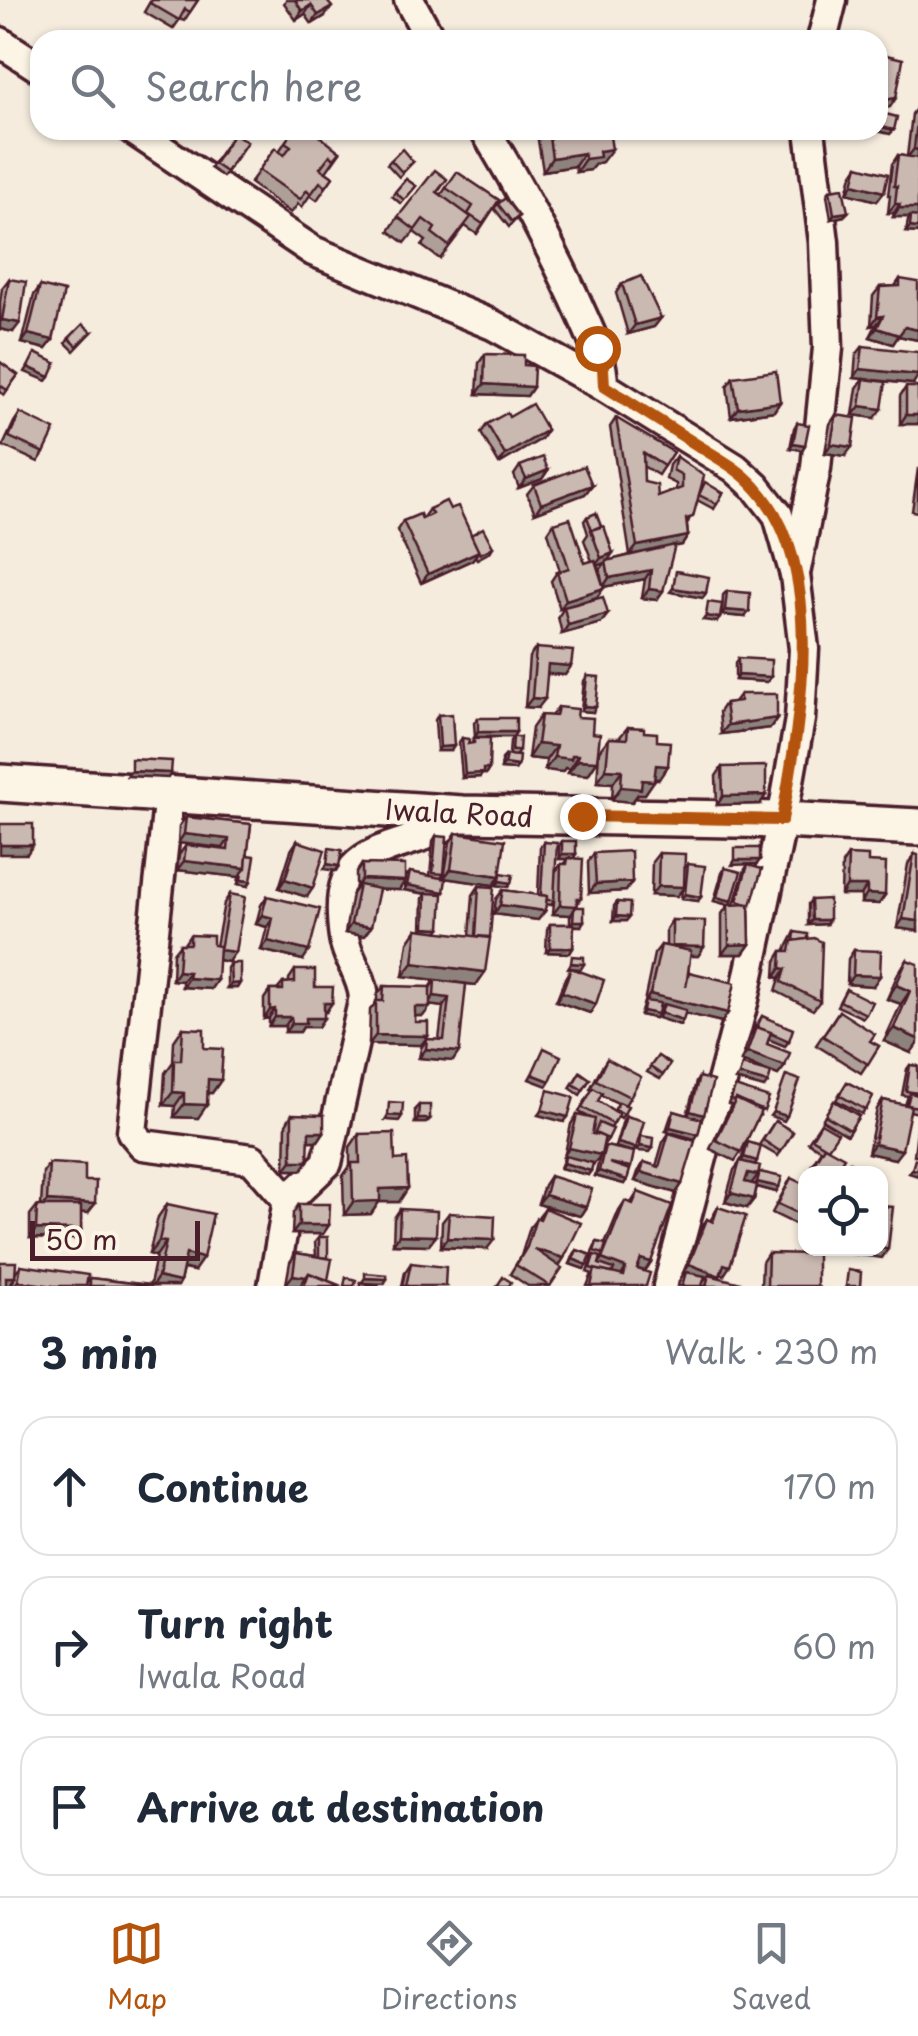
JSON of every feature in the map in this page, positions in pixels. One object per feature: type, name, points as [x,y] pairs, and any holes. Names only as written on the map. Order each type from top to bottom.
[{"type":"street","points":[[409,0],[426,30]]},
{"type":"street","points":[[824,30],[832,0]]},
{"type":"street","points":[[0,42],[30,62]]},
{"type":"street","points":[[149,140],[313,252],[494,324],[604,386],[735,468],[778,516],[795,575],[804,649],[800,718],[744,1000],[668,1286]]},
{"type":"street","points":[[491,140],[548,239],[597,348],[604,386]]},
{"type":"street","points":[[795,575],[816,468],[828,348],[824,242],[811,140]]},
{"type":"street","name":"Iwala Road","points":[[0,783],[462,814],[782,820],[918,827]]},
{"type":"street","points":[[169,794],[132,1132],[143,1145],[252,1159],[288,1200]]},
{"type":"street","points":[[273,1286],[288,1200],[327,1163],[364,997],[362,980],[345,944],[342,912],[346,880],[353,866],[372,853],[433,834],[462,814]]},
{"type":"building","points":[[198,0],[190,12],[185,9],[179,20],[150,3]]},
{"type":"building","points":[[295,0],[326,0],[332,7],[318,15],[311,5],[302,11]]},
{"type":"building","points":[[888,55],[903,59],[896,98],[888,99]]},
{"type":"building","points":[[918,112],[918,150],[914,149]]},
{"type":"building","points":[[888,115],[897,117],[894,130],[888,128]]},
{"type":"building","points":[[229,140],[247,142],[226,172],[214,164]]},
{"type":"building","points":[[325,140],[340,152],[334,159],[330,155],[320,168],[333,177],[326,187],[320,182],[311,194],[307,190],[300,199],[259,170],[275,148],[284,155],[291,146],[285,142]]},
{"type":"building","points":[[549,140],[611,140],[612,149],[599,151],[600,157],[585,159],[584,153],[552,158]]},
{"type":"building","points":[[402,149],[413,162],[402,172],[391,160]]},
{"type":"building","points":[[898,155],[918,158],[918,208],[899,208],[900,204],[895,204]]},
{"type":"building","points":[[858,166],[888,174],[884,192],[853,184]]},
{"type":"building","points":[[435,170],[447,179],[437,192],[471,217],[449,246],[432,233],[435,228],[423,219],[415,230],[398,217]]},
{"type":"building","points":[[457,172],[499,200],[483,224],[468,214],[473,206],[446,188]]},
{"type":"building","points":[[406,179],[416,186],[404,200],[395,192]]},
{"type":"building","points":[[843,188],[848,212],[834,214],[830,190]]},
{"type":"building","points":[[505,198],[519,216],[512,222],[498,204]]},
{"type":"building","points":[[911,216],[918,217],[918,228],[910,227]]},
{"type":"building","points":[[641,276],[661,318],[635,325],[622,284]]},
{"type":"building","points":[[9,279],[26,282],[20,323],[2,320]]},
{"type":"building","points":[[900,279],[918,282],[918,330],[905,327],[899,335],[877,328],[883,316],[877,317],[880,287],[900,286]]},
{"type":"building","points":[[40,286],[64,292],[53,340],[28,334]]},
{"type":"building","points":[[83,324],[92,332],[77,346],[69,338]]},
{"type":"building","points":[[863,346],[918,352],[918,375],[860,369]]},
{"type":"building","points":[[35,353],[56,363],[50,377],[28,367]]},
{"type":"building","points":[[485,354],[524,355],[524,365],[534,366],[533,387],[484,384]]},
{"type":"building","points":[[0,362],[18,375],[7,390],[0,385]]},
{"type":"building","points":[[776,371],[780,402],[738,408],[733,377]]},
{"type":"building","points":[[864,379],[886,382],[882,409],[860,406]]},
{"type":"building","points":[[906,387],[918,387],[918,415],[906,415]]},
{"type":"building","points":[[532,404],[547,430],[505,455],[487,424]]},
{"type":"building","points":[[20,413],[55,430],[44,453],[9,437]]},
{"type":"building","points":[[836,415],[856,418],[852,447],[831,444]]},
{"type":"building","points":[[616,418],[673,452],[664,466],[643,453],[644,482],[657,485],[658,497],[682,488],[682,475],[673,470],[676,456],[704,476],[693,517],[686,519],[688,536],[637,546]]},
{"type":"building","points":[[797,423],[809,425],[805,445],[793,443]]},
{"type":"building","points":[[543,457],[548,470],[526,479],[520,466]]},
{"type":"building","points":[[584,466],[592,485],[541,504],[534,485]]},
{"type":"building","points":[[705,482],[723,493],[717,504],[699,495]]},
{"type":"building","points":[[446,501],[450,509],[458,506],[479,551],[428,574],[403,521],[420,514],[422,519],[432,514],[429,509]]},
{"type":"building","points":[[596,513],[601,526],[592,530],[587,517]]},
{"type":"building","points":[[570,518],[585,563],[595,560],[604,588],[566,600],[557,572],[569,568],[554,523]]},
{"type":"building","points":[[604,526],[613,553],[601,558],[591,530]]},
{"type":"building","points":[[483,528],[493,547],[480,554],[471,535]]},
{"type":"building","points":[[675,545],[663,591],[649,589],[651,570],[609,578],[606,561]]},
{"type":"building","points":[[676,571],[709,577],[706,593],[673,588]]},
{"type":"building","points":[[727,591],[750,593],[749,612],[725,610]]},
{"type":"building","points":[[603,597],[608,614],[568,625],[564,607]]},
{"type":"building","points":[[708,602],[722,604],[720,618],[706,616]]},
{"type":"building","points":[[536,648],[573,651],[571,666],[548,664],[545,699],[532,698]]},
{"type":"building","points":[[738,658],[771,660],[771,677],[738,675]]},
{"type":"building","points":[[587,676],[599,677],[596,707],[584,706]]},
{"type":"building","points":[[740,694],[777,694],[777,718],[728,725],[725,703],[740,701]]},
{"type":"building","points":[[558,707],[578,709],[577,717],[593,718],[592,733],[600,734],[597,761],[578,760],[578,755],[571,759],[554,757],[556,746],[537,744],[541,715],[556,716]]},
{"type":"building","points":[[452,714],[454,746],[440,747],[438,715]]},
{"type":"building","points":[[478,718],[516,718],[516,732],[478,732]]},
{"type":"building","points":[[628,727],[644,728],[644,732],[657,733],[657,741],[670,742],[668,766],[656,765],[654,781],[642,780],[641,789],[621,787],[622,770],[606,769],[609,738],[627,739]]},
{"type":"building","points":[[513,737],[520,737],[519,751],[512,751]]},
{"type":"building","points":[[462,738],[469,739],[468,744],[474,743],[474,738],[490,738],[489,769],[465,774]]},
{"type":"building","points":[[506,755],[519,756],[518,766],[504,764]]},
{"type":"building","points":[[131,759],[172,761],[171,773],[131,771]]},
{"type":"building","points":[[766,766],[766,795],[723,796],[722,767]]},
{"type":"building","points":[[186,817],[251,824],[246,868],[184,861],[186,845],[228,850],[229,839],[184,834]]},
{"type":"building","points":[[0,824],[33,824],[33,845],[0,845]]},
{"type":"building","points":[[456,833],[505,840],[500,876],[451,869]]},
{"type":"building","points":[[436,836],[447,837],[444,874],[433,873]]},
{"type":"building","points":[[297,841],[325,850],[313,888],[285,879]]},
{"type":"building","points":[[562,841],[576,841],[576,854],[562,854]]},
{"type":"building","points":[[544,842],[557,843],[554,900],[541,895]]},
{"type":"building","points":[[329,848],[342,850],[339,866],[327,864]]},
{"type":"building","points":[[735,848],[760,848],[760,860],[735,860]]},
{"type":"building","points":[[631,851],[632,882],[596,884],[594,853]]},
{"type":"building","points":[[659,853],[685,854],[684,887],[658,886]]},
{"type":"building","points":[[914,854],[918,855],[918,921],[903,919]]},
{"type":"building","points":[[247,855],[255,856],[251,881],[241,880]]},
{"type":"building","points":[[848,855],[868,856],[868,862],[886,863],[885,895],[867,894],[867,886],[847,886]]},
{"type":"building","points":[[568,858],[583,859],[577,906],[560,905],[561,864],[567,864]]},
{"type":"building","points":[[362,864],[405,865],[405,881],[362,879]]},
{"type":"building","points":[[688,864],[705,866],[701,897],[685,894]]},
{"type":"building","points":[[748,865],[762,869],[751,905],[737,901]]},
{"type":"building","points":[[725,868],[741,872],[732,901],[717,897]]},
{"type":"building","points":[[410,872],[446,879],[444,892],[407,885]]},
{"type":"building","points":[[501,873],[513,875],[511,883],[500,881]]},
{"type":"building","points":[[359,885],[379,889],[371,927],[351,924]]},
{"type":"building","points":[[479,886],[494,887],[490,937],[476,936]]},
{"type":"building","points":[[503,890],[547,896],[545,911],[500,905]]},
{"type":"building","points":[[426,893],[443,894],[441,928],[425,927]]},
{"type":"building","points":[[230,894],[245,897],[235,952],[220,950]]},
{"type":"building","points":[[267,896],[320,909],[309,951],[268,941],[273,918],[262,915]]},
{"type":"building","points":[[829,899],[829,920],[812,920],[811,900]]},
{"type":"building","points":[[617,902],[630,903],[629,917],[616,916]]},
{"type":"building","points":[[749,904],[750,944],[729,945],[728,905]]},
{"type":"building","points":[[576,907],[584,907],[584,921],[573,921]]},
{"type":"building","points":[[672,920],[705,921],[704,947],[672,946]]},
{"type":"building","points":[[550,924],[574,924],[573,948],[550,948]]},
{"type":"building","points":[[417,929],[490,938],[485,972],[413,963]]},
{"type":"building","points":[[795,932],[808,934],[808,939],[794,941]]},
{"type":"building","points":[[190,935],[213,936],[213,945],[219,946],[217,980],[188,978],[189,972],[178,971],[180,944],[190,944]]},
{"type":"building","points":[[814,938],[822,942],[820,1001],[782,982],[786,969],[781,968],[782,951],[790,951],[792,941]]},
{"type":"building","points":[[661,945],[691,951],[686,987],[689,972],[735,983],[728,1013],[650,994]]},
{"type":"building","points":[[854,950],[881,951],[880,976],[853,975]]},
{"type":"building","points":[[572,956],[584,957],[584,964],[571,963]]},
{"type":"building","points":[[907,960],[918,964],[918,1039],[894,1028],[910,991],[896,985]]},
{"type":"building","points":[[230,963],[240,963],[240,983],[231,984]]},
{"type":"building","points":[[571,968],[604,980],[596,1004],[562,992]]},
{"type":"building","points":[[295,970],[315,970],[315,987],[333,987],[332,1003],[324,1003],[324,1018],[292,1023],[291,1017],[275,1017],[275,1009],[270,1010],[270,990],[283,990],[283,983],[295,982]]},
{"type":"building","points":[[435,980],[466,984],[459,1052],[426,1049],[427,1039],[444,1040],[449,998],[434,996]]},
{"type":"building","points":[[384,986],[430,987],[430,1007],[415,1007],[415,1022],[428,1022],[428,1036],[376,1035],[376,1001],[383,1001]]},
{"type":"building","points":[[846,989],[872,1002],[866,1014],[840,1001]]},
{"type":"building","points":[[645,1001],[660,1003],[658,1014],[643,1011]]},
{"type":"building","points":[[664,1004],[686,1010],[683,1020],[661,1013]]},
{"type":"building","points":[[839,1011],[875,1034],[870,1041],[879,1046],[868,1064],[823,1036]]},
{"type":"building","points":[[762,1016],[793,1029],[789,1041],[757,1027]]},
{"type":"building","points":[[756,1027],[771,1032],[767,1044],[790,1053],[785,1066],[747,1052]]},
{"type":"building","points":[[183,1028],[204,1029],[204,1048],[223,1049],[221,1080],[208,1079],[207,1105],[184,1104],[184,1093],[173,1092],[174,1060],[181,1060]]},
{"type":"building","points":[[544,1048],[561,1056],[550,1081],[532,1074]]},
{"type":"building","points":[[658,1056],[670,1064],[663,1075],[650,1067]]},
{"type":"building","points":[[607,1059],[641,1077],[630,1097],[596,1080]]},
{"type":"building","points":[[742,1065],[771,1073],[768,1083],[739,1075]]},
{"type":"building","points":[[910,1065],[918,1066],[918,1093],[906,1091]]},
{"type":"building","points":[[580,1072],[590,1079],[583,1090],[573,1084]]},
{"type":"building","points":[[786,1075],[800,1080],[787,1116],[773,1112]]},
{"type":"building","points":[[699,1077],[713,1081],[704,1115],[690,1111]]},
{"type":"building","points":[[847,1082],[873,1096],[866,1110],[839,1095]]},
{"type":"building","points":[[735,1087],[769,1098],[764,1111],[731,1100]]},
{"type":"building","points":[[593,1088],[602,1093],[598,1101],[619,1114],[613,1124],[582,1107]]},
{"type":"building","points":[[548,1090],[574,1097],[568,1117],[542,1110]]},
{"type":"building","points":[[910,1093],[918,1095],[918,1107],[907,1105]]},
{"type":"building","points":[[736,1099],[761,1111],[741,1152],[716,1140]]},
{"type":"building","points":[[883,1100],[911,1106],[902,1150],[874,1144]]},
{"type":"building","points":[[834,1101],[859,1116],[850,1130],[825,1115]]},
{"type":"building","points":[[389,1102],[403,1103],[402,1116],[388,1115]]},
{"type":"building","points":[[619,1102],[628,1106],[624,1114],[615,1109]]},
{"type":"building","points":[[419,1105],[430,1105],[430,1119],[418,1119]]},
{"type":"building","points":[[674,1111],[702,1119],[698,1134],[670,1127]]},
{"type":"building","points":[[292,1114],[324,1115],[324,1132],[309,1132],[308,1161],[292,1161]]},
{"type":"building","points":[[577,1115],[595,1119],[592,1134],[605,1136],[601,1155],[569,1148]]},
{"type":"building","points":[[626,1116],[644,1121],[636,1148],[618,1143]]},
{"type":"building","points":[[775,1121],[793,1132],[781,1152],[763,1140]]},
{"type":"building","points":[[599,1123],[613,1129],[608,1139],[595,1133]]},
{"type":"building","points":[[821,1123],[838,1133],[828,1148],[812,1138]]},
{"type":"building","points":[[394,1133],[395,1160],[407,1159],[408,1188],[380,1189],[380,1201],[353,1202],[352,1163],[360,1163],[359,1134]]},
{"type":"building","points":[[669,1133],[695,1141],[682,1184],[641,1172],[644,1162],[659,1167]]},
{"type":"building","points":[[641,1136],[654,1138],[653,1148],[640,1146]]},
{"type":"building","points":[[748,1142],[761,1146],[757,1161],[744,1157]]},
{"type":"building","points":[[605,1146],[634,1152],[631,1167],[609,1163],[630,1170],[627,1180],[599,1171]]},
{"type":"building","points":[[824,1146],[844,1157],[839,1166],[812,1166]]},
{"type":"building","points":[[565,1156],[593,1163],[591,1171],[564,1163]]},
{"type":"building","points":[[740,1161],[760,1166],[758,1175],[748,1173],[745,1182],[757,1185],[754,1199],[731,1193]]},
{"type":"building","points":[[49,1163],[85,1165],[85,1181],[96,1181],[95,1204],[47,1201]]},
{"type":"building","points":[[760,1172],[782,1177],[779,1187],[757,1182]]},
{"type":"building","points":[[550,1176],[592,1189],[586,1207],[545,1195]]},
{"type":"building","points":[[791,1178],[798,1181],[798,1213],[778,1204]]},
{"type":"building","points":[[638,1192],[672,1205],[651,1262],[641,1259],[637,1269],[650,1273],[646,1286],[591,1286],[595,1269],[624,1276],[626,1268],[602,1259],[625,1201],[633,1204]]},
{"type":"building","points":[[167,1204],[213,1214],[203,1258],[186,1254],[180,1282],[158,1277],[166,1242],[159,1241]]},
{"type":"building","points":[[299,1204],[330,1204],[329,1225],[299,1225]]},
{"type":"building","points":[[37,1206],[81,1206],[81,1230],[36,1229]]},
{"type":"building","points":[[718,1207],[746,1216],[730,1266],[724,1264],[720,1276],[689,1264],[707,1219],[713,1222]]},
{"type":"building","points":[[888,1207],[893,1207],[888,1249]]},
{"type":"building","points":[[545,1208],[581,1223],[564,1258],[534,1249],[562,1268],[550,1286],[516,1265],[527,1247],[536,1218],[540,1219]]},
{"type":"building","points":[[400,1209],[437,1211],[436,1236],[399,1235]]},
{"type":"building","points":[[449,1213],[495,1216],[494,1240],[447,1238]]},
{"type":"building","points":[[319,1237],[328,1237],[328,1258],[319,1257]]},
{"type":"building","points":[[597,1242],[606,1244],[603,1254],[594,1251]]},
{"type":"building","points":[[577,1250],[591,1255],[587,1265],[573,1259]]},
{"type":"building","points":[[296,1253],[332,1259],[328,1280],[309,1273],[306,1277],[293,1275]]},
{"type":"building","points":[[768,1253],[817,1256],[817,1286],[767,1286]]},
{"type":"building","points":[[594,1255],[601,1257],[599,1264],[614,1269],[612,1273],[590,1268]]},
{"type":"building","points":[[0,1262],[16,1262],[15,1277],[6,1277],[6,1286],[0,1286]]},
{"type":"building","points":[[411,1263],[446,1267],[445,1286],[406,1286]]},
{"type":"building","points":[[21,1265],[88,1275],[86,1286],[18,1281]]},
{"type":"building","points":[[848,1270],[861,1272],[860,1286],[846,1286]]},
{"type":"building","points":[[686,1272],[705,1276],[702,1286],[682,1286]]},
{"type":"building","points":[[309,1273],[341,1286],[304,1286]]},
{"type":"building","points":[[365,1273],[387,1275],[387,1279],[365,1278]]},
{"type":"building","points":[[709,1275],[745,1284],[745,1286],[706,1286]]},
{"type":"building","points":[[346,1277],[356,1280],[354,1286],[344,1286]]},
{"type":"building","points":[[503,1277],[511,1282],[509,1286],[497,1286]]},
{"type":"building","points":[[90,1278],[156,1286],[90,1286]]},
{"type":"route","points":[[582,816],[782,820],[800,718],[804,649],[795,575],[778,516],[735,468],[604,386],[597,348]]}]
